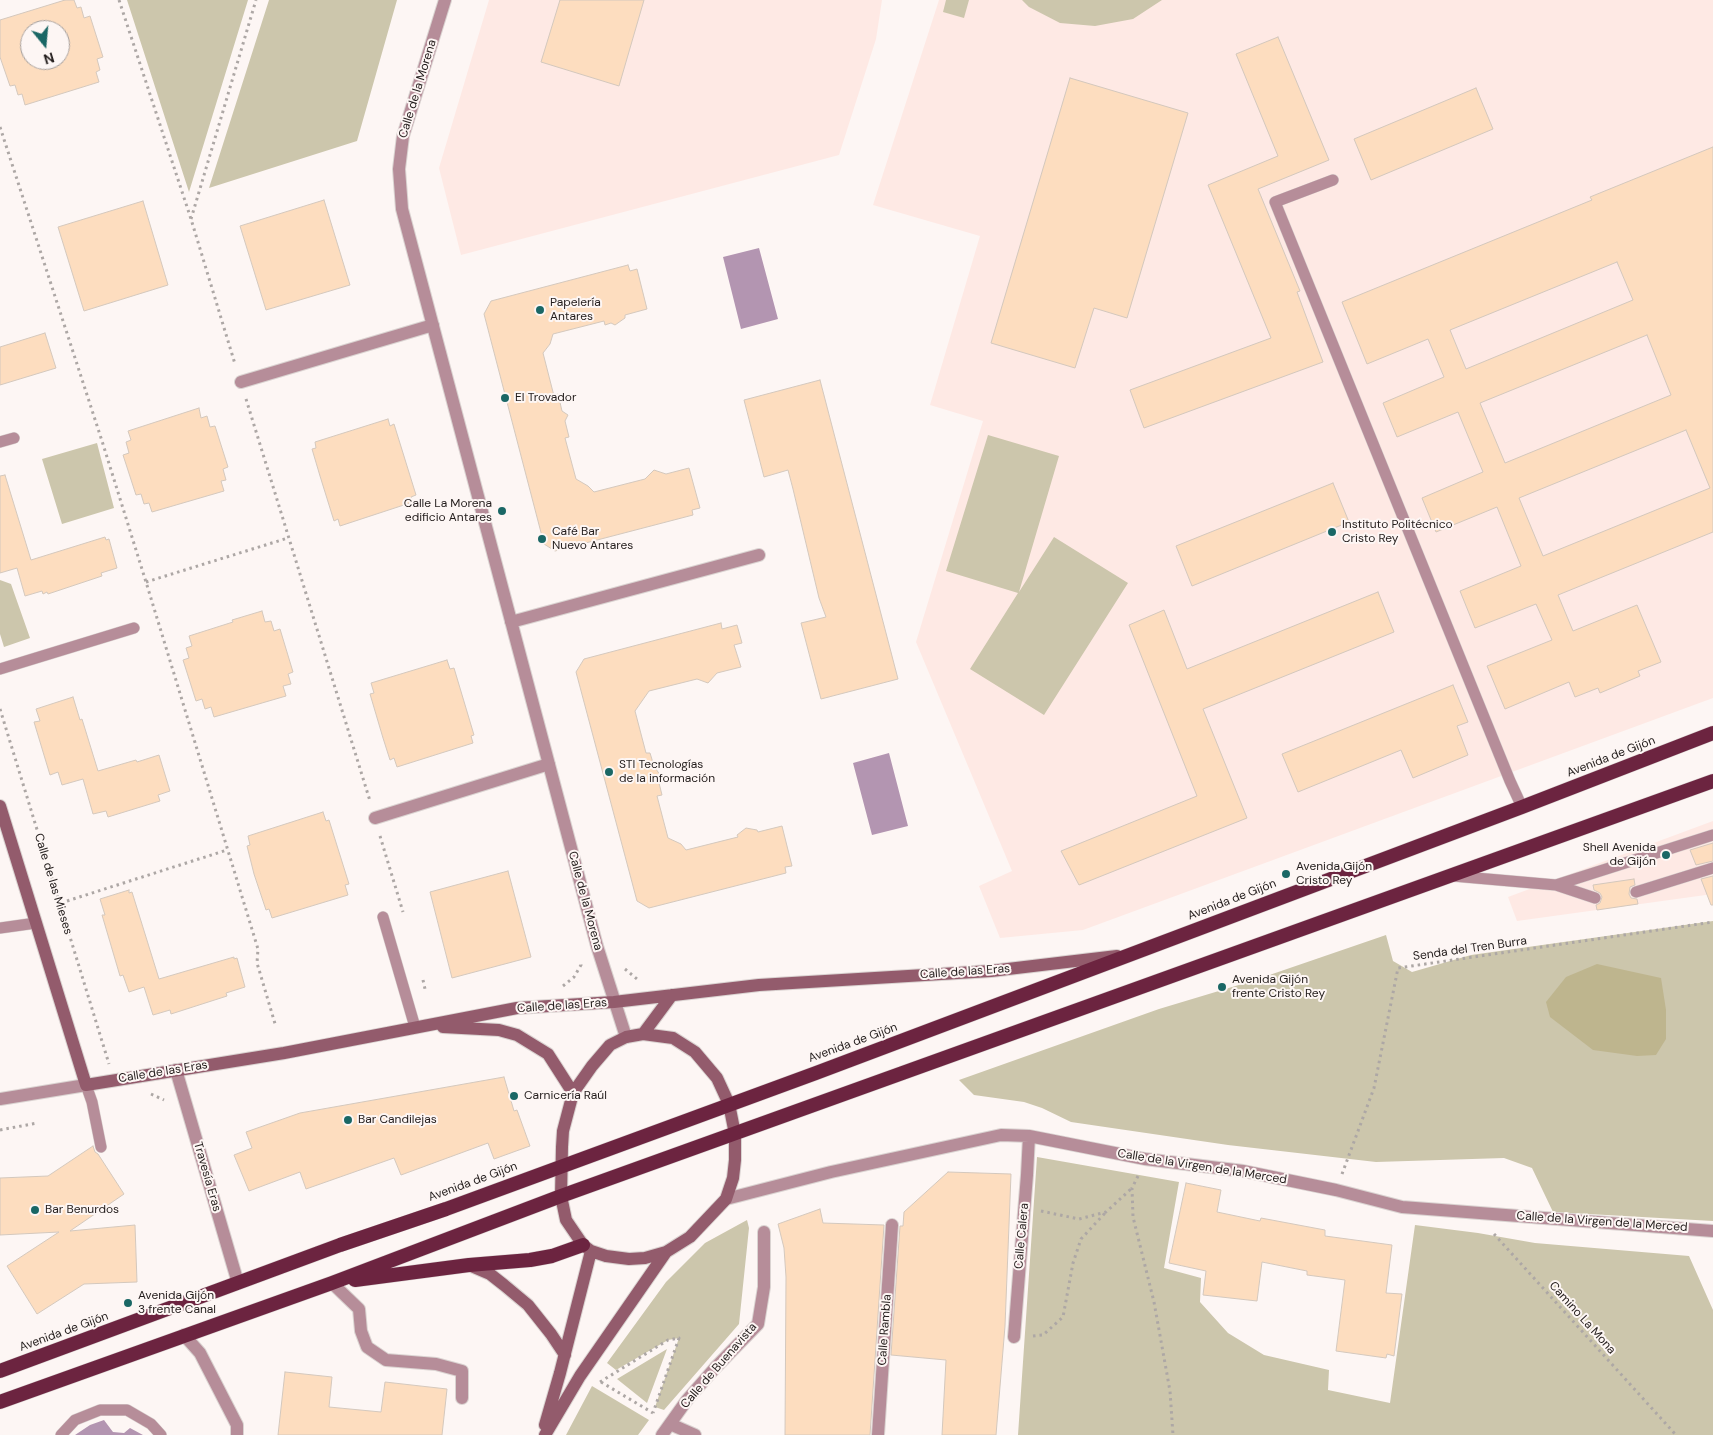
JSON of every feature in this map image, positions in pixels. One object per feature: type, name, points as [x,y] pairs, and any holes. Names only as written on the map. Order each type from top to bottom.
[{"type":"highway","name":"Avenida de Gijón","points":[[0,1371],[729,1104],[1522,808],[1713,733]]},
{"type":"highway","points":[[0,1402],[332,1283],[561,1196],[1713,781]]},
{"type":"highway","points":[[332,1283],[469,1265],[530,1260],[587,1248]]},
{"type":"main road","points":[[0,806],[86,1085]]},
{"type":"main road","name":"Calle de las Eras","points":[[86,1085],[284,1053],[517,1008],[614,1002],[759,985],[992,971],[1129,955]]},
{"type":"main road","points":[[643,1034],[672,995]]},
{"type":"main road","points":[[418,1026],[498,1030],[517,1035],[548,1054],[573,1093]]},
{"type":"main road","points":[[643,1034],[673,1038],[695,1052],[716,1078],[729,1104],[735,1134],[734,1169],[726,1199],[690,1237],[666,1252],[645,1258],[629,1259],[606,1256],[587,1248],[566,1220],[561,1196],[563,1131],[573,1093],[610,1044],[626,1037],[643,1034]]},
{"type":"main road","points":[[544,1435],[565,1354],[587,1248]]},
{"type":"main road","points":[[544,1435],[580,1376],[666,1252]]},
{"type":"main road","points":[[469,1265],[490,1274],[528,1305],[565,1354]]},
{"type":"street","name":"Calle de la Morena","points":[[445,0],[403,136],[399,169],[402,210],[597,946],[626,1037]]},
{"type":"street","points":[[241,382],[433,325]]},
{"type":"street","points":[[511,622],[759,555]]},
{"type":"street","points":[[375,818],[549,764]]},
{"type":"street","name":"Travesía Eras","points":[[176,1070],[238,1283]]},
{"type":"street","name":"Calle de las Eras","points":[[0,1099],[86,1085]]},
{"type":"street","name":"Calle de la Virgen de la Merced","points":[[726,1199],[831,1172],[1001,1135],[1028,1136],[1145,1159],[1243,1171],[1336,1190],[1402,1207],[1713,1231]]},
{"type":"street","name":"Calle Calera","points":[[1014,1336],[1028,1136]]},
{"type":"street","name":"Calle Rambla","points":[[878,1435],[892,1225]]},
{"type":"street","name":"Calle de Buenavista","points":[[662,1435],[687,1400],[758,1324],[764,1287],[764,1232]]},
{"type":"street","points":[[332,1283],[359,1309],[361,1331],[368,1347],[386,1360],[436,1364],[462,1372],[462,1398]]},
{"type":"street","points":[[184,1336],[200,1353],[237,1425],[237,1435]]},
{"type":"street","points":[[670,1424],[695,1435]]},
{"type":"lane","points":[[1333,180],[1275,202],[1522,808]]},
{"type":"lane","points":[[0,442],[14,438]]},
{"type":"lane","points":[[0,669],[134,628]]},
{"type":"lane","points":[[1556,885],[1713,835]]},
{"type":"lane","points":[[1636,892],[1713,868]]},
{"type":"lane","points":[[1448,876],[1556,885],[1595,898]]},
{"type":"lane","points":[[383,918],[418,1026]]},
{"type":"lane","points":[[0,928],[36,923]]},
{"type":"lane","points":[[86,1085],[92,1102],[101,1148]]},
{"type":"lane","points":[[61,1435],[75,1420],[100,1410],[127,1410],[151,1424],[161,1435]]},
{"type":"path","points":[[119,0],[191,219],[403,913]]},
{"type":"path","points":[[191,219],[256,0]]},
{"type":"path","points":[[0,127],[146,582],[258,949],[257,963],[276,1027]]},
{"type":"path","points":[[146,582],[288,538]]},
{"type":"path","name":"Calle de las Mieses","points":[[0,709],[108,1058]]},
{"type":"path","points":[[66,900],[227,850]]},
{"type":"path","name":"Senda del Tren Burra","points":[[1336,1190],[1374,1088],[1398,968],[1713,922]]},
{"type":"path","points":[[423,980],[426,989]]},
{"type":"path","points":[[0,1130],[37,1124]]},
{"type":"path","points":[[1014,1336],[1042,1335],[1063,1317],[1073,1263],[1081,1239],[1132,1188],[1145,1159]]},
{"type":"path","points":[[1132,1188],[1133,1217],[1154,1302],[1170,1391],[1173,1435]]},
{"type":"path","points":[[1024,1208],[1079,1219],[1106,1212]]},
{"type":"path","name":"Camino La Mona","points":[[1474,1212],[1676,1435]]},
{"type":"path","points":[[601,1382],[668,1340],[679,1338],[653,1413]]},
{"type":"path","points":[[580,1376],[601,1382],[670,1424]]},
{"type":"shaded area","points":[[127,0],[248,0],[189,192]]},
{"type":"shaded area","points":[[269,0],[397,0],[357,141],[209,188]]},
{"type":"shaded area","points":[[489,0],[882,0],[876,39],[839,155],[461,255],[439,168]]},
{"type":"shaded area","name":"Instituto Politécnico Cristo Rey","points":[[939,0],[1713,0],[1713,698],[1083,930],[1000,938],[979,886],[1012,871],[916,642],[983,421],[930,405],[980,236],[873,205]]},
{"type":"shaded area","points":[[946,0],[969,0],[964,18],[943,12]]},
{"type":"shaded area","points":[[1022,0],[1162,0],[1133,19],[1095,26],[1060,23],[1029,7]]},
{"type":"shaded area","points":[[759,248],[778,319],[741,329],[723,257]]},
{"type":"shaded area","points":[[988,435],[1059,456],[1019,592],[1054,537],[1128,583],[1044,715],[970,669],[1018,593],[946,571]]},
{"type":"shaded area","points":[[97,443],[114,508],[62,524],[42,459]]},
{"type":"shaded area","points":[[0,580],[11,584],[30,638],[4,647],[0,634]]},
{"type":"shaded area","points":[[889,753],[908,826],[872,835],[853,763]]},
{"type":"shaded area","name":"Shell Avenida de Gijón","points":[[1713,821],[1713,894],[1517,921],[1508,897]]},
{"type":"shaded area","points":[[1713,921],[1713,1221],[1553,1212],[1532,1168],[1504,1158],[1376,1162],[1228,1145],[1071,1122],[1042,1108],[1024,1102],[974,1095],[959,1080],[1159,1009],[1252,981],[1386,935],[1393,961],[1412,972],[1471,955]]},
{"type":"shaded area","points":[[1597,964],[1661,978],[1666,1010],[1666,1039],[1656,1055],[1637,1056],[1593,1050],[1550,1017],[1546,1002],[1566,977]]},
{"type":"shaded area","points":[[1037,1157],[1179,1182],[1164,1268],[1201,1278],[1200,1302],[1228,1333],[1264,1355],[1329,1370],[1328,1390],[1390,1403],[1415,1225],[1535,1243],[1689,1256],[1713,1310],[1713,1435],[1018,1435]]},
{"type":"shaded area","points":[[747,1220],[749,1228],[739,1324],[664,1410],[655,1407],[679,1338],[668,1340],[616,1370],[607,1363],[666,1282],[705,1243]]},
{"type":"shaded area","points":[[667,1349],[647,1403],[617,1379]]},
{"type":"shaded area","points":[[592,1386],[649,1420],[638,1435],[566,1435]]},
{"type":"shaded area","points":[[104,1420],[113,1432],[124,1433],[130,1428],[143,1435],[75,1435],[90,1425]]},
{"type":"building","points":[[65,0],[74,0],[77,8],[81,7],[84,18],[90,16],[103,57],[97,59],[100,70],[96,72],[99,82],[25,105],[22,94],[18,95],[15,85],[10,86],[0,57],[0,20]]},
{"type":"building","points":[[560,0],[644,0],[619,86],[541,62]]},
{"type":"building","points":[[1278,37],[1329,160],[1258,189],[1300,291],[1297,292],[1323,362],[1144,428],[1130,390],[1271,338],[1208,185],[1278,156],[1236,54]]},
{"type":"building","points":[[1070,78],[1188,113],[1127,318],[1094,308],[1075,368],[991,343]]},
{"type":"building","points":[[1476,88],[1493,129],[1371,180],[1354,139]]},
{"type":"building","points":[[1713,147],[1713,532],[1558,595],[1573,631],[1637,605],[1661,662],[1638,671],[1640,676],[1600,693],[1598,688],[1575,697],[1569,682],[1505,709],[1487,666],[1552,640],[1536,604],[1475,628],[1460,591],[1521,566],[1497,507],[1436,532],[1422,498],[1483,472],[1458,412],[1397,437],[1383,403],[1444,377],[1428,339],[1367,364],[1342,302],[1592,200],[1590,197]],"holes":[[[1617,262],[1633,300],[1466,369],[1450,330]],[[1647,335],[1671,395],[1505,463],[1480,403]],[[1686,430],[1710,488],[1543,556],[1519,498]]]},
{"type":"building","points":[[324,200],[350,285],[266,310],[240,226]]},
{"type":"building","points":[[143,201],[168,285],[84,311],[58,227]]},
{"type":"building","points":[[628,265],[630,271],[637,269],[647,309],[625,315],[625,318],[615,325],[611,323],[605,325],[604,321],[553,334],[550,344],[543,353],[554,396],[558,394],[562,411],[568,415],[565,421],[569,437],[565,438],[576,479],[594,492],[645,479],[654,470],[666,474],[689,468],[700,508],[692,510],[693,515],[555,551],[544,544],[484,314],[491,301]]},
{"type":"building","points":[[45,333],[56,368],[0,385],[0,347]]},
{"type":"building","points":[[820,380],[898,679],[821,699],[801,623],[826,617],[819,598],[788,470],[764,477],[744,400]]},
{"type":"building","points":[[199,408],[201,418],[207,416],[210,427],[215,426],[228,467],[223,469],[226,480],[221,481],[224,491],[152,512],[149,503],[144,504],[141,494],[136,495],[123,455],[129,453],[126,442],[131,440],[128,431]]},
{"type":"building","points":[[388,419],[390,426],[394,424],[416,495],[411,497],[413,502],[340,526],[338,519],[334,521],[320,476],[312,449],[316,448],[315,442]]},
{"type":"building","points":[[5,475],[31,560],[105,537],[106,540],[109,539],[117,568],[101,573],[102,576],[48,594],[47,592],[43,594],[42,591],[25,596],[17,568],[0,573],[0,476]]},
{"type":"building","points":[[1333,483],[1349,522],[1192,586],[1176,546]]},
{"type":"building","points":[[1378,592],[1394,632],[1203,709],[1247,818],[1079,885],[1061,851],[1197,796],[1129,625],[1164,610],[1187,669]]},
{"type":"building","points":[[262,611],[265,622],[271,621],[274,631],[280,629],[293,672],[288,674],[291,684],[283,686],[286,696],[214,717],[211,707],[205,709],[202,699],[196,701],[183,660],[189,658],[186,648],[192,646],[189,636]]},
{"type":"building","points":[[721,623],[722,629],[737,625],[742,643],[734,645],[741,667],[717,673],[708,683],[697,679],[649,691],[635,711],[646,753],[650,753],[654,766],[660,775],[658,779],[662,795],[657,796],[668,838],[681,844],[686,850],[738,837],[737,835],[746,828],[757,830],[758,832],[782,826],[792,866],[785,867],[786,873],[649,908],[637,901],[576,672],[584,659]]},
{"type":"building","points":[[447,660],[450,669],[454,668],[474,735],[471,736],[473,743],[397,767],[394,758],[390,760],[383,738],[370,694],[374,693],[371,683]]},
{"type":"building","points":[[1453,685],[1468,722],[1457,726],[1468,755],[1413,778],[1401,750],[1298,792],[1282,754]]},
{"type":"building","points":[[73,697],[98,771],[159,755],[170,791],[158,795],[160,801],[108,817],[106,811],[93,814],[83,779],[62,785],[58,772],[50,775],[34,722],[40,721],[36,709]]},
{"type":"building","points":[[323,812],[326,821],[329,820],[349,884],[345,885],[348,895],[272,918],[269,909],[266,910],[254,874],[247,846],[250,845],[248,836]]},
{"type":"building","points":[[1713,843],[1713,861],[1696,865],[1690,850]]},
{"type":"building","points":[[508,871],[531,957],[452,978],[430,892]]},
{"type":"building","points":[[1713,876],[1713,905],[1711,905],[1701,879]]},
{"type":"building","points":[[1634,879],[1635,885],[1630,887],[1629,894],[1631,898],[1637,899],[1638,904],[1597,910],[1596,905],[1600,903],[1602,897],[1600,893],[1594,890],[1593,885]]},
{"type":"building","points":[[129,890],[129,893],[132,892],[159,979],[234,957],[234,959],[237,958],[245,987],[226,993],[227,996],[171,1014],[170,1010],[153,1015],[144,987],[129,992],[123,975],[120,976],[102,915],[105,915],[100,899]]},
{"type":"building","points":[[504,1077],[514,1111],[517,1110],[530,1146],[494,1159],[488,1143],[401,1175],[394,1158],[306,1189],[300,1172],[249,1191],[234,1155],[252,1148],[246,1132],[300,1113]]},
{"type":"building","points":[[93,1146],[95,1152],[124,1194],[70,1231],[135,1225],[137,1282],[84,1284],[37,1314],[7,1266],[59,1232],[0,1235],[0,1178],[48,1176]]},
{"type":"building","points":[[948,1172],[1011,1174],[1005,1326],[996,1435],[942,1435],[946,1360],[891,1355],[900,1226],[903,1226],[904,1212]]},
{"type":"building","points":[[1186,1183],[1221,1190],[1217,1212],[1260,1221],[1261,1218],[1325,1230],[1325,1236],[1392,1245],[1386,1293],[1402,1294],[1394,1356],[1387,1354],[1386,1358],[1336,1351],[1345,1280],[1307,1275],[1307,1271],[1262,1262],[1257,1301],[1203,1295],[1206,1271],[1169,1263]]},
{"type":"building","points":[[820,1209],[823,1223],[884,1225],[870,1435],[785,1435],[786,1277],[784,1248],[778,1224]]},
{"type":"building","points":[[285,1372],[332,1377],[329,1407],[381,1412],[385,1382],[447,1389],[442,1435],[278,1435]]},
{"type":"place","name":"Papelería Antares","points":[[540,310]]},
{"type":"place","name":"El Trovador","points":[[505,398]]},
{"type":"place","name":"Calle La Morena edificio Antares","points":[[502,511]]},
{"type":"place","name":"Instituto Politécnico Cristo Rey","points":[[1332,532]]},
{"type":"place","name":"Café Bar Nuevo Antares","points":[[542,539]]},
{"type":"place","name":"STI Tecnologías de la información","points":[[609,772]]},
{"type":"place","name":"Shell Avenida de Gijón","points":[[1666,855]]},
{"type":"place","name":"Avenida Gijón Cristo Rey","points":[[1286,874]]},
{"type":"place","name":"Avenida Gijón frente Cristo Rey","points":[[1222,987]]},
{"type":"place","name":"Carnicería Raúl","points":[[514,1096]]},
{"type":"place","name":"Bar Candilejas","points":[[348,1120]]},
{"type":"place","name":"Bar Benurdos","points":[[35,1210]]},
{"type":"place","name":"Avenida Gijón 3 frente Canal","points":[[128,1303]]}]
